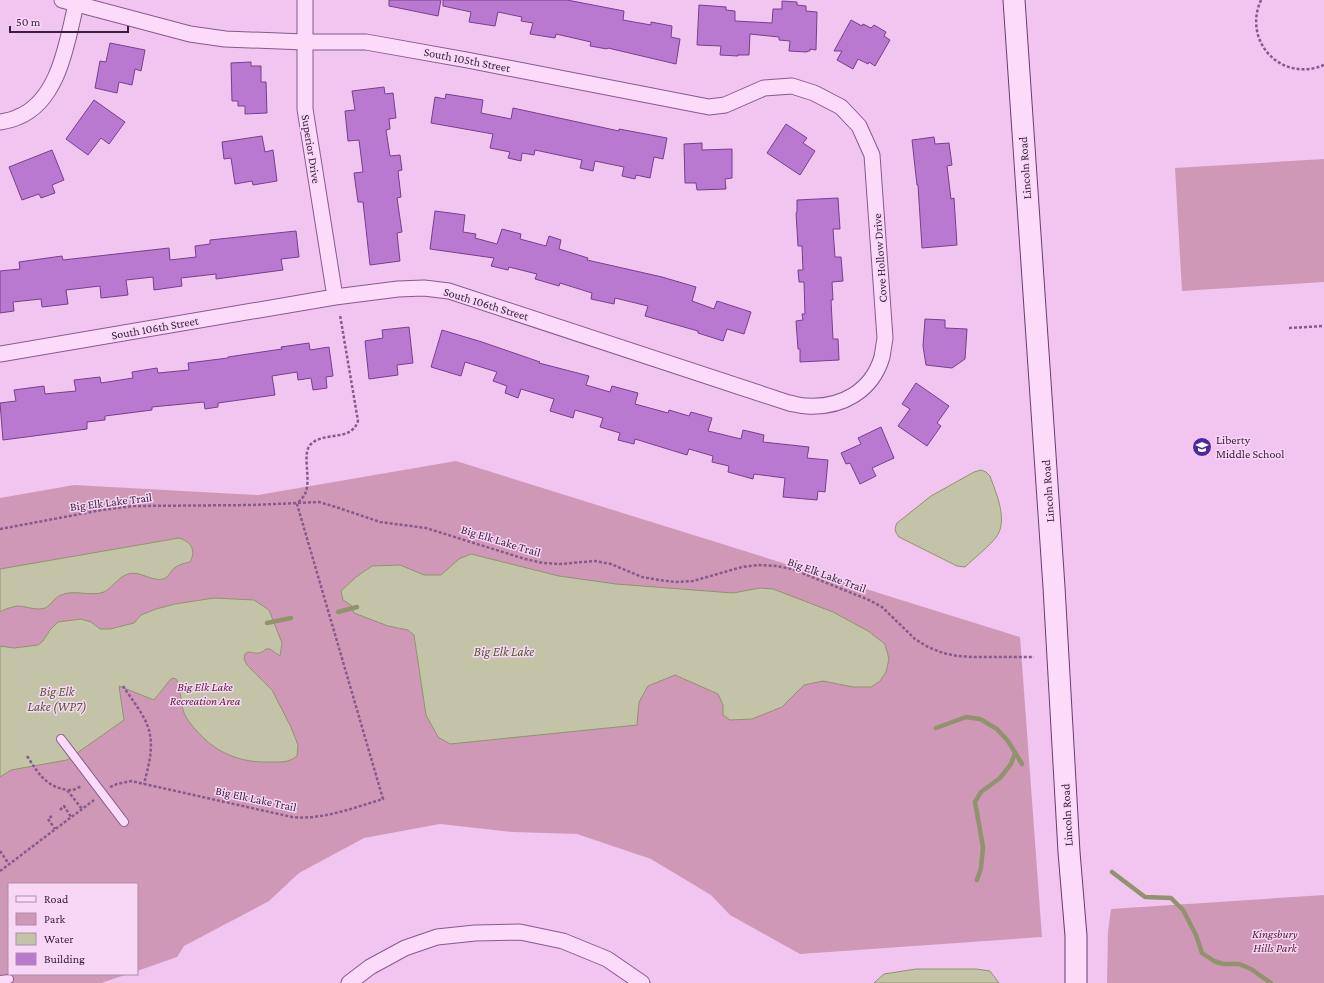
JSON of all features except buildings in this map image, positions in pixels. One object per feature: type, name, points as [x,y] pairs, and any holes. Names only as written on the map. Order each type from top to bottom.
[{"type":"street","name":"South 105th Street","points":[[62,0],[190,34],[225,39],[305,42],[366,42],[709,107],[725,105],[764,88],[792,86],[814,93],[842,107],[859,126]]},
{"type":"street","name":"Superior Drive","points":[[305,0],[305,109],[335,297]]},
{"type":"street","name":"Lincoln Road","points":[[1014,0],[1055,602],[1069,852],[1076,936],[1076,983]]},
{"type":"street","points":[[0,122],[19,117],[36,106],[48,92],[59,72],[76,4]]},
{"type":"street","name":"Cove Hollow Drive","points":[[859,126],[872,155],[885,338],[882,356],[875,373],[863,388]]},
{"type":"street","name":"South 106th Street","points":[[0,354],[335,297],[398,289],[424,288],[449,291],[795,404],[807,406],[827,405],[847,400],[863,388]]},
{"type":"street","points":[[350,983],[370,967],[405,948],[437,937],[475,933],[520,932],[563,941],[607,959],[642,983]]},
{"type":"lane","points":[[61,739],[124,822]]},
{"type":"lane","points":[[0,980],[9,979]]},
{"type":"path","points":[[1261,0],[1257,10],[1256,26],[1261,44],[1266,51],[1279,63],[1297,69],[1315,69],[1324,65]]},
{"type":"path","points":[[297,504],[305,494],[308,480],[307,448],[319,439],[352,432],[358,421],[340,315]]},
{"type":"path","points":[[1289,328],[1324,326]]},
{"type":"path","name":"Big Elk Lake Trail","points":[[0,529],[102,510],[134,506],[297,504],[319,502],[380,522],[426,528],[525,559],[543,563],[560,564],[595,561],[611,564],[642,577],[659,580],[676,582],[693,581],[742,567],[758,565],[776,566],[792,570],[869,600],[882,607],[915,639],[928,647],[943,653],[973,657],[1034,658]]},
{"type":"path","name":"Big Elk Lake Trail","points":[[108,789],[124,781],[131,781],[292,817],[306,818],[328,815],[383,799],[297,504]]},
{"type":"path","points":[[123,686],[142,714],[150,734],[151,754],[144,784]]},
{"type":"path","points":[[28,756],[41,777],[53,786],[67,790],[79,788],[92,780]]},
{"type":"path","points":[[67,790],[82,809]]},
{"type":"path","points":[[0,871],[98,797]]},
{"type":"path","points":[[60,810],[64,806],[71,817]]},
{"type":"path","points":[[52,816],[48,819],[55,829]]},
{"type":"path","points":[[0,851],[9,864]]},
{"type":"green space","points":[[1324,159],[1324,282],[1182,291],[1175,168]]},
{"type":"green space","name":"Big Elk Lake Recreation Area","points":[[456,461],[1020,637],[1042,937],[800,954],[730,915],[711,895],[651,859],[577,834],[513,832],[440,824],[364,838],[299,873],[269,901],[184,946],[177,957],[138,971],[138,883],[8,883],[8,975],[125,975],[101,983],[0,983],[0,498],[74,485],[258,495]]},
{"type":"green space","name":"Kingsbury Hills Park","points":[[1324,895],[1324,983],[1107,983],[1108,932],[1111,909]]},
{"type":"water","points":[[981,470],[990,476],[998,498],[1001,514],[1000,529],[994,540],[965,567],[957,566],[899,537],[895,530],[897,523],[931,496],[974,472]]},
{"type":"water","points":[[179,538],[190,544],[192,547],[192,558],[190,562],[178,566],[163,579],[154,579],[132,573],[121,578],[104,592],[93,594],[66,593],[59,596],[42,609],[17,606],[0,612],[0,569]]},
{"type":"water","name":"Big Elk Lake","points":[[471,554],[559,576],[616,584],[733,593],[760,588],[773,589],[833,612],[868,631],[885,644],[889,659],[886,672],[880,681],[871,687],[853,687],[823,681],[804,685],[782,707],[752,719],[730,720],[723,715],[723,705],[718,694],[675,675],[648,686],[639,702],[637,725],[450,744],[438,737],[426,715],[414,635],[408,630],[388,626],[354,613],[351,605],[343,600],[341,591],[356,577],[372,566],[400,565],[424,575],[441,575],[459,559]]},
{"type":"water","name":"Big Elk Lake (WP7)","points":[[214,598],[254,600],[269,610],[282,643],[280,656],[270,649],[266,649],[260,653],[248,652],[245,654],[244,659],[247,665],[272,690],[291,727],[298,745],[297,756],[284,762],[259,762],[238,758],[220,750],[203,737],[187,718],[182,707],[178,683],[176,679],[173,678],[154,700],[119,686],[124,720],[67,760],[11,770],[0,777],[0,646],[14,648],[38,645],[58,622],[81,619],[91,622],[100,629],[110,629],[134,623],[141,615],[156,609],[175,604]]},
{"type":"water","points":[[916,969],[976,969],[990,971],[999,983],[874,983],[884,974]]},
{"type":"waterway","points":[[338,612],[357,607]]},
{"type":"waterway","points":[[267,623],[291,618]]},
{"type":"waterway","points":[[936,728],[966,717],[980,719],[997,729],[1008,741],[1022,764]]},
{"type":"waterway","points":[[977,880],[981,868],[983,847],[975,802],[981,792],[1000,778],[1011,764],[1015,753]]},
{"type":"waterway","points":[[1112,872],[1145,897],[1171,898],[1183,910],[1196,935],[1202,953],[1214,961],[1223,964],[1239,964],[1251,969],[1271,983]]},
{"type":"place","name":"Liberty Middle School","points":[[1202,447]]}]
